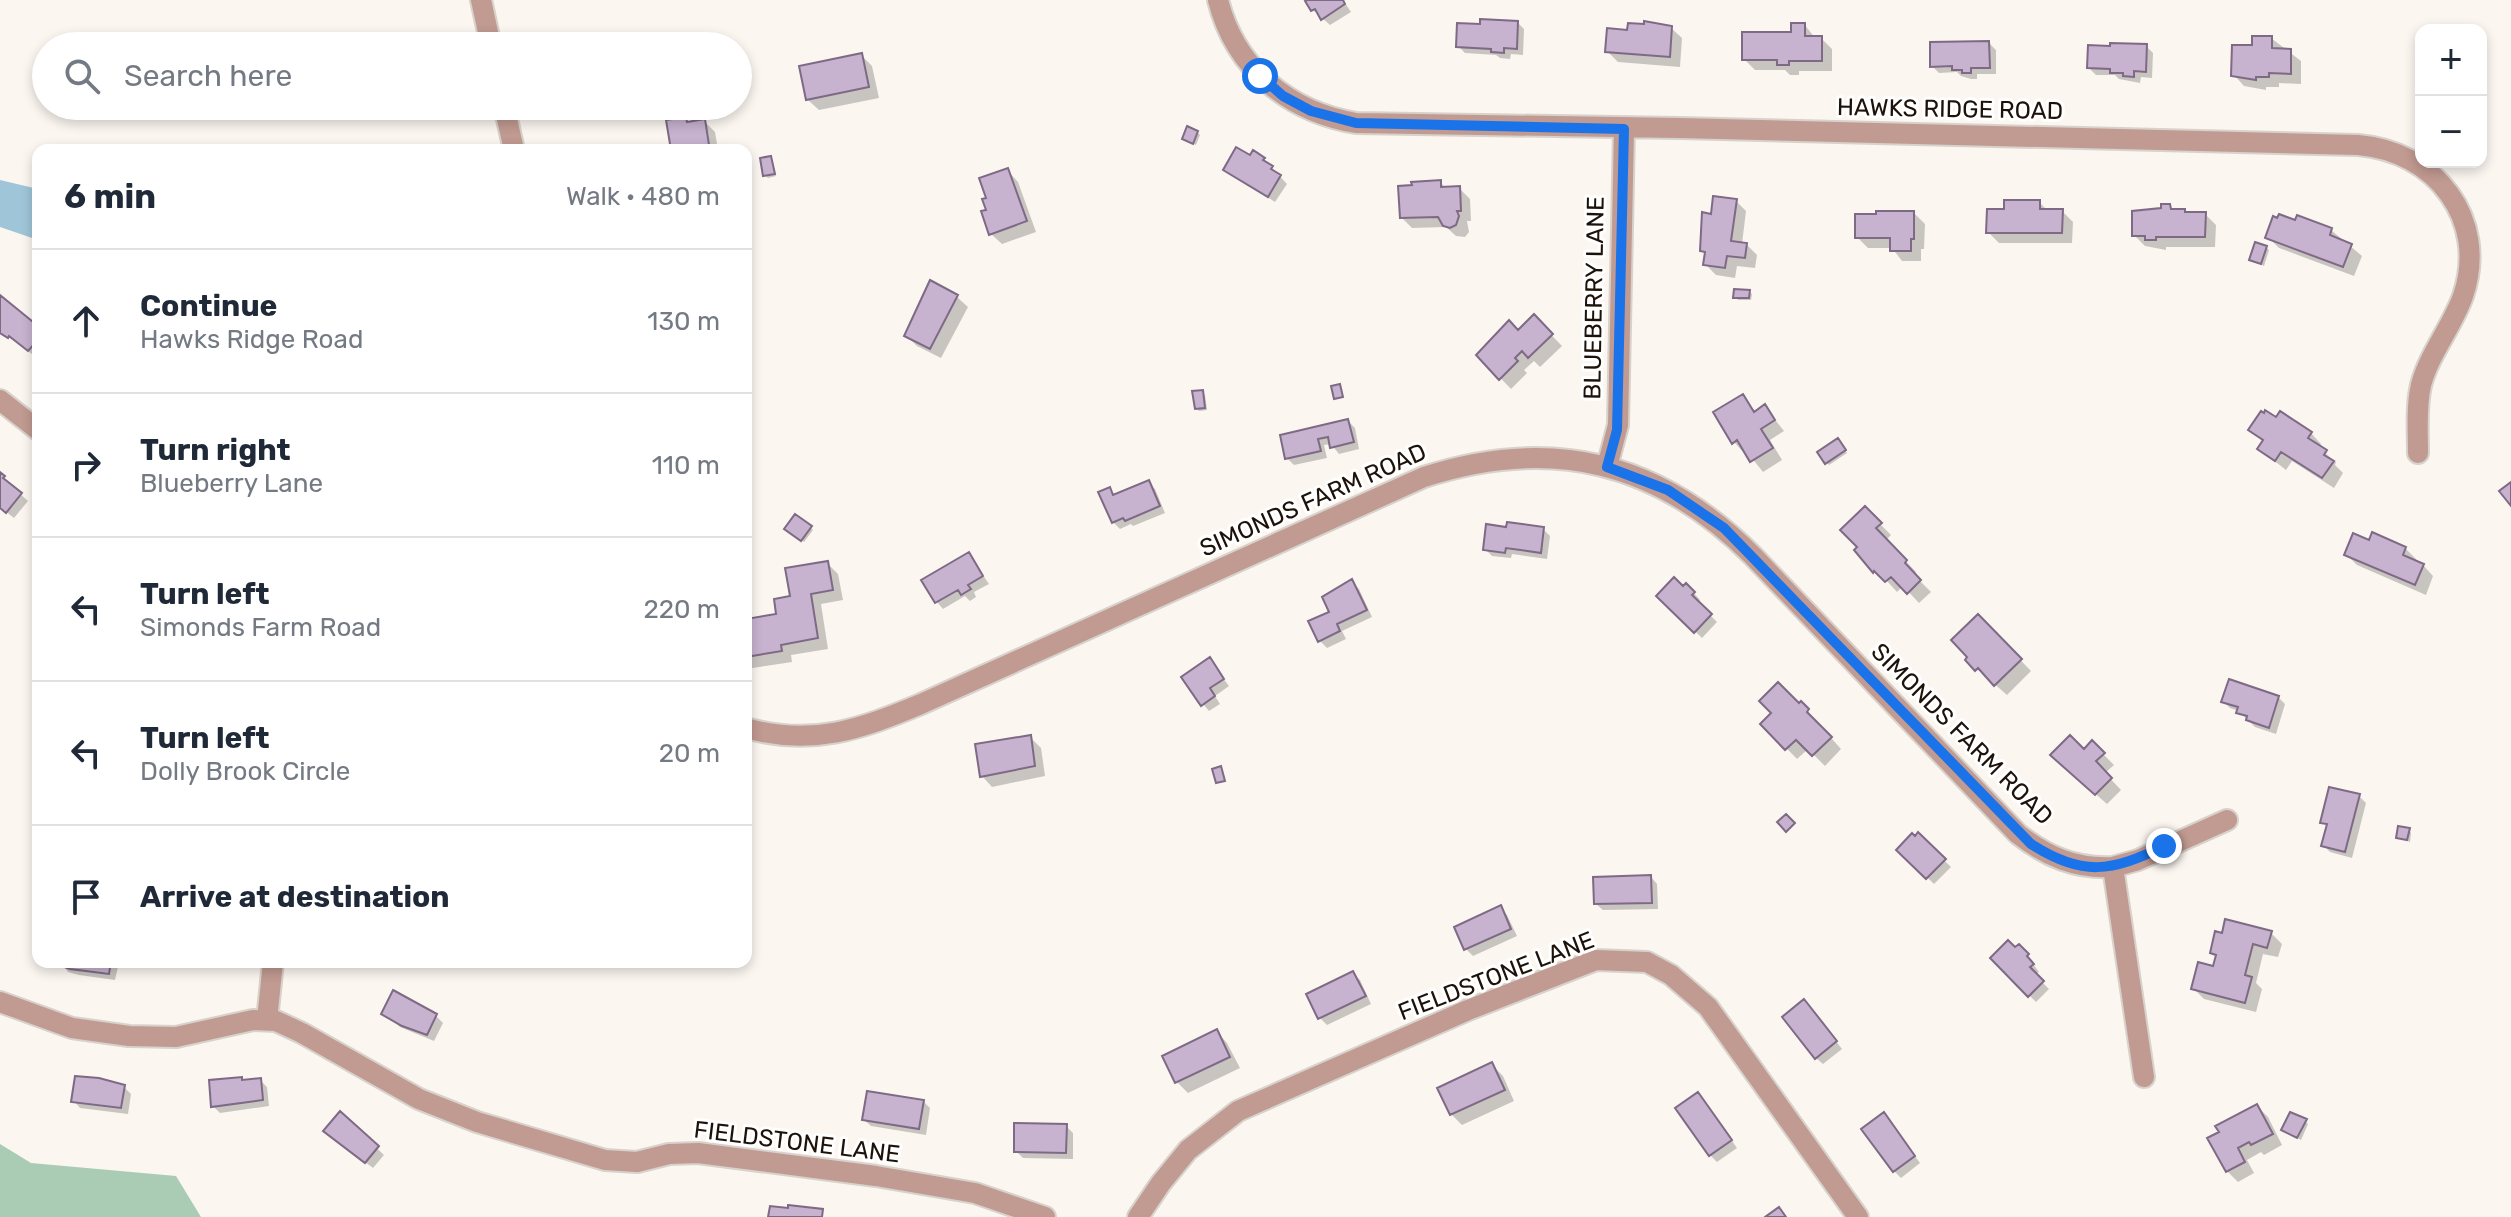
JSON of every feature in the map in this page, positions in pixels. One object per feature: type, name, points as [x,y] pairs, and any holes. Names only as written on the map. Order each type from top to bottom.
[{"type":"street","points":[[481,0],[488,32]]},
{"type":"street","name":"HAWKS RIDGE ROAD","points":[[1218,0],[1232,39],[1260,76],[1297,104],[1326,117],[1371,124],[2358,145],[2397,152],[2420,164],[2447,190],[2459,211],[2469,248],[2468,273],[2462,297],[2421,385],[2418,453]]},
{"type":"street","points":[[507,120],[513,144]]},
{"type":"street","name":"BLUEBERRY LANE","points":[[1607,467],[1617,430],[1624,129]]},
{"type":"street","points":[[0,400],[32,425]]},
{"type":"street","name":"SIMONDS FARM ROAD","points":[[752,729],[789,737],[806,737],[864,726],[921,704],[1424,477],[1456,467],[1526,457],[1559,458],[1607,467],[1668,490],[1724,528],[2031,844],[2059,860],[2073,864],[2113,867]]},
{"type":"street","points":[[2144,1077],[2113,867],[2125,865],[2227,820]]},
{"type":"street","name":"FIELDSTONE LANE","points":[[1138,1217],[1188,1150],[1238,1111],[1468,1010],[1596,960],[1615,958],[1647,962],[1671,975],[1708,1007],[1858,1217]]},
{"type":"street","points":[[267,1020],[272,968]]},
{"type":"street","name":"FIELDSTONE LANE","points":[[0,1002],[72,1028],[129,1036],[176,1037],[253,1020],[267,1020],[302,1033],[419,1099],[477,1122],[605,1160],[637,1162],[669,1154],[698,1153],[861,1174],[975,1193],[1045,1217]]},
{"type":"green space","points":[[0,1144],[31,1163],[176,1176],[201,1217],[0,1217]]},
{"type":"water","points":[[0,180],[32,188],[32,238],[0,227]]},
{"type":"building","points":[[1307,0],[1343,0],[1345,4],[1321,20],[1315,9],[1311,11]]},
{"type":"building","points":[[1480,19],[1518,21],[1517,49],[1504,48],[1504,53],[1456,47],[1457,23],[1480,24]]},
{"type":"building","points":[[1644,21],[1672,26],[1670,57],[1605,52],[1607,28],[1627,30],[1628,23],[1644,24]]},
{"type":"building","points":[[1791,23],[1805,23],[1805,36],[1822,36],[1822,61],[1789,61],[1789,65],[1777,65],[1777,60],[1742,60],[1742,32],[1791,32]]},
{"type":"building","points":[[2252,36],[2272,36],[2272,48],[2291,49],[2291,74],[2269,73],[2269,77],[2256,77],[2256,80],[2231,76],[2232,45],[2252,45]]},
{"type":"building","points":[[1989,41],[1990,68],[1971,68],[1971,73],[1962,73],[1962,70],[1952,70],[1952,66],[1930,67],[1930,42]]},
{"type":"building","points":[[2110,43],[2147,44],[2146,72],[2134,71],[2134,77],[2110,73],[2110,69],[2087,68],[2088,45],[2110,46]]},
{"type":"building","points":[[862,53],[869,87],[806,100],[799,66]]},
{"type":"building","points":[[666,120],[705,120],[709,144],[670,144]]},
{"type":"building","points":[[1187,126],[1198,131],[1193,144],[1182,139]]},
{"type":"building","points":[[1236,147],[1250,155],[1253,150],[1281,175],[1268,197],[1223,170]]},
{"type":"building","points":[[771,156],[775,174],[763,176],[760,158]]},
{"type":"building","points":[[1008,168],[1027,221],[989,235],[981,211],[986,210],[982,199],[986,198],[979,178]]},
{"type":"building","points":[[1441,180],[1441,187],[1460,186],[1461,211],[1457,211],[1456,225],[1450,228],[1443,226],[1438,217],[1400,218],[1398,186]]},
{"type":"building","points":[[1713,196],[1737,199],[1731,241],[1747,243],[1745,258],[1727,256],[1725,268],[1703,265],[1705,252],[1700,251],[1702,212],[1711,214]]},
{"type":"building","points":[[2004,200],[2040,200],[2040,209],[2063,209],[2062,233],[1986,233],[1987,209],[2004,209]]},
{"type":"building","points":[[2161,204],[2170,204],[2171,209],[2185,209],[2185,212],[2206,212],[2205,237],[2156,237],[2156,240],[2145,240],[2145,236],[2132,236],[2132,211],[2161,208]]},
{"type":"building","points":[[1876,211],[1914,211],[1911,251],[1890,251],[1890,238],[1855,238],[1855,214],[1876,214]]},
{"type":"building","points":[[2279,214],[2295,220],[2297,215],[2332,228],[2330,235],[2352,244],[2343,267],[2265,238],[2273,216],[2277,218]]},
{"type":"building","points":[[2255,242],[2267,246],[2261,264],[2249,260]]},
{"type":"building","points":[[930,280],[958,295],[930,349],[904,336]]},
{"type":"building","points":[[1734,289],[1750,290],[1749,298],[1733,298]]},
{"type":"building","points":[[0,295],[32,321],[32,347],[28,351],[0,333]]},
{"type":"building","points":[[1534,314],[1553,334],[1528,358],[1522,351],[1515,358],[1518,361],[1499,380],[1476,355],[1509,320],[1518,330]]},
{"type":"building","points":[[1340,384],[1343,397],[1334,399],[1331,386]]},
{"type":"building","points":[[1203,390],[1205,408],[1195,409],[1192,391]]},
{"type":"building","points":[[1743,394],[1754,412],[1765,404],[1775,420],[1761,429],[1773,448],[1750,462],[1737,440],[1732,444],[1713,412]]},
{"type":"building","points":[[2265,410],[2276,417],[2280,411],[2312,432],[2308,438],[2327,450],[2324,455],[2334,461],[2322,478],[2281,452],[2275,461],[2257,449],[2263,440],[2248,430],[2261,411],[2264,413]]},
{"type":"building","points":[[1348,419],[1354,442],[1330,448],[1328,437],[1318,439],[1321,451],[1285,459],[1280,435]]},
{"type":"building","points":[[1838,438],[1846,450],[1825,464],[1817,452]]},
{"type":"building","points":[[0,472],[22,493],[6,513],[0,508]]},
{"type":"building","points":[[1149,480],[1160,506],[1125,521],[1123,518],[1112,523],[1098,492],[1110,487],[1113,495]]},
{"type":"building","points":[[2511,482],[2511,506],[2499,491]]},
{"type":"building","points":[[1865,506],[1882,523],[1876,528],[1907,560],[1905,563],[1921,580],[1907,594],[1891,577],[1885,582],[1873,573],[1854,550],[1857,547],[1840,530]]},
{"type":"building","points":[[795,514],[812,526],[801,541],[784,529]]},
{"type":"building","points":[[1507,522],[1544,527],[1541,553],[1506,548],[1505,553],[1483,550],[1486,524],[1506,527]]},
{"type":"building","points":[[2372,532],[2406,547],[2403,555],[2424,564],[2415,585],[2344,555],[2353,533],[2369,540]]},
{"type":"building","points":[[969,552],[983,576],[968,585],[971,589],[961,595],[958,590],[935,603],[921,580]]},
{"type":"building","points":[[828,561],[833,590],[811,594],[818,638],[781,645],[782,651],[752,656],[752,618],[776,614],[774,599],[790,596],[785,568]]},
{"type":"building","points":[[1674,577],[1683,586],[1686,583],[1695,592],[1692,595],[1712,614],[1694,633],[1656,596]]},
{"type":"building","points":[[1352,579],[1367,610],[1337,624],[1340,631],[1318,642],[1308,621],[1329,612],[1322,597]]},
{"type":"building","points":[[1978,614],[2022,659],[1994,686],[1978,668],[1975,671],[1951,640]]},
{"type":"building","points":[[1210,657],[1224,679],[1210,688],[1215,696],[1201,706],[1181,677]]},
{"type":"building","points":[[2229,679],[2279,696],[2269,728],[2246,720],[2247,716],[2236,713],[2238,707],[2221,702]]},
{"type":"building","points":[[1778,682],[1809,709],[1807,712],[1832,737],[1812,756],[1796,740],[1785,750],[1760,724],[1771,713],[1759,701]]},
{"type":"building","points":[[1031,735],[1035,766],[980,777],[975,744]]},
{"type":"building","points":[[2070,735],[2084,749],[2092,740],[2105,753],[2096,761],[2112,778],[2095,795],[2050,755]]},
{"type":"building","points":[[1221,766],[1225,781],[1216,783],[1212,769]]},
{"type":"building","points":[[2329,787],[2360,794],[2345,852],[2321,846],[2327,824],[2320,823]]},
{"type":"building","points":[[1786,814],[1795,823],[1786,832],[1777,822]]},
{"type":"building","points":[[2398,826],[2410,828],[2407,840],[2396,838]]},
{"type":"building","points":[[1918,832],[1946,859],[1926,879],[1896,850],[1912,833],[1915,836]]},
{"type":"building","points":[[1651,875],[1652,903],[1594,904],[1593,877]]},
{"type":"building","points":[[1501,905],[1511,929],[1464,950],[1454,927]]},
{"type":"building","points":[[2225,919],[2272,931],[2267,948],[2253,944],[2245,975],[2252,977],[2245,1003],[2191,989],[2198,962],[2213,966],[2216,955],[2210,953],[2215,931],[2222,933]]},
{"type":"building","points":[[2008,940],[2015,947],[2019,944],[2029,954],[2027,956],[2034,964],[2030,967],[2044,981],[2028,997],[1990,958]]},
{"type":"building","points":[[67,968],[110,968],[109,974]]},
{"type":"building","points":[[1353,971],[1366,996],[1318,1019],[1306,994]]},
{"type":"building","points":[[393,990],[437,1014],[427,1035],[381,1014]]},
{"type":"building","points":[[1804,999],[1837,1041],[1815,1059],[1782,1017]]},
{"type":"building","points":[[1217,1029],[1230,1057],[1175,1083],[1162,1056]]},
{"type":"building","points":[[1492,1062],[1505,1090],[1450,1115],[1437,1088]]},
{"type":"building","points":[[75,1076],[125,1085],[121,1108],[71,1102]]},
{"type":"building","points":[[242,1077],[242,1080],[261,1078],[263,1100],[211,1107],[209,1080]]},
{"type":"building","points":[[867,1091],[924,1100],[919,1129],[862,1120]]},
{"type":"building","points":[[1698,1092],[1732,1140],[1709,1156],[1675,1108]]},
{"type":"building","points":[[2257,1104],[2273,1134],[2238,1148],[2245,1162],[2226,1172],[2207,1138],[2219,1132],[2215,1126]]},
{"type":"building","points":[[340,1111],[379,1146],[365,1163],[323,1131]]},
{"type":"building","points":[[1884,1112],[1915,1156],[1893,1172],[1861,1129]]},
{"type":"building","points":[[2290,1112],[2307,1119],[2297,1138],[2281,1130]]},
{"type":"building","points":[[1014,1123],[1067,1124],[1066,1153],[1014,1152]]},
{"type":"building","points":[[788,1205],[823,1209],[822,1217],[768,1217],[770,1206],[788,1208]]},
{"type":"building","points":[[1779,1207],[1786,1217],[1765,1217]]},
{"type":"route","points":[[1260,76],[1297,104],[1341,121],[1624,129],[1617,430],[1607,467],[1668,490],[1724,528],[2018,834],[2044,853],[2073,864],[2099,868],[2125,865],[2164,846]]}]
